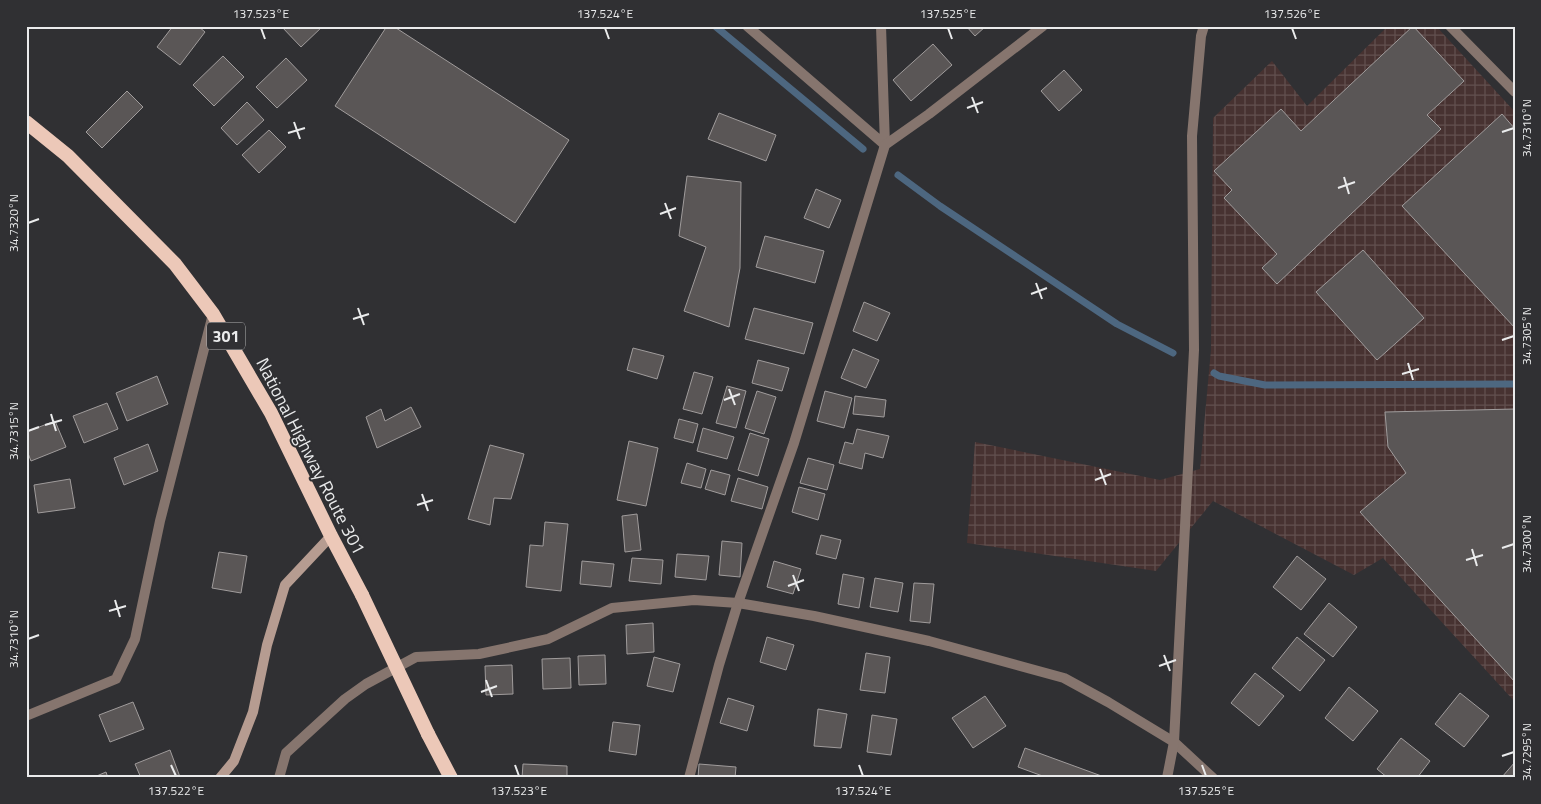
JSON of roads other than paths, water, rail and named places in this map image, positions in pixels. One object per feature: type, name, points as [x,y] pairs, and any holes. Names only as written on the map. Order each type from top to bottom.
[{"type":"highway","name":"National Highway Route 301","points":[[26,122],[68,156],[175,264],[213,314],[271,413],[362,595],[450,778]]},
{"type":"main road","points":[[220,778],[234,762],[253,712],[266,644],[285,585],[331,536]]},
{"type":"street","points":[[747,26],[885,145]]},
{"type":"street","points":[[689,778],[719,665],[738,603],[794,444],[885,145],[881,26]]},
{"type":"street","points":[[885,145],[929,114],[1043,26]]},
{"type":"street","points":[[1167,778],[1174,742],[1194,350],[1192,136],[1201,36],[1204,26]]},
{"type":"street","points":[[1450,26],[1515,92]]},
{"type":"street","points":[[26,716],[116,679],[135,639],[160,522],[213,314]]},
{"type":"street","points":[[279,778],[286,753],[345,699],[366,684],[416,657],[479,654],[548,639],[612,608],[694,600],[738,603],[814,616],[930,641],[1064,678],[1174,742],[1213,778]]},
{"type":"waterway","points":[[715,26],[863,149]]},
{"type":"waterway","points":[[898,175],[940,206],[1117,324],[1173,353]]},
{"type":"waterway","points":[[1214,373],[1219,376],[1265,385],[1515,384]]}]
